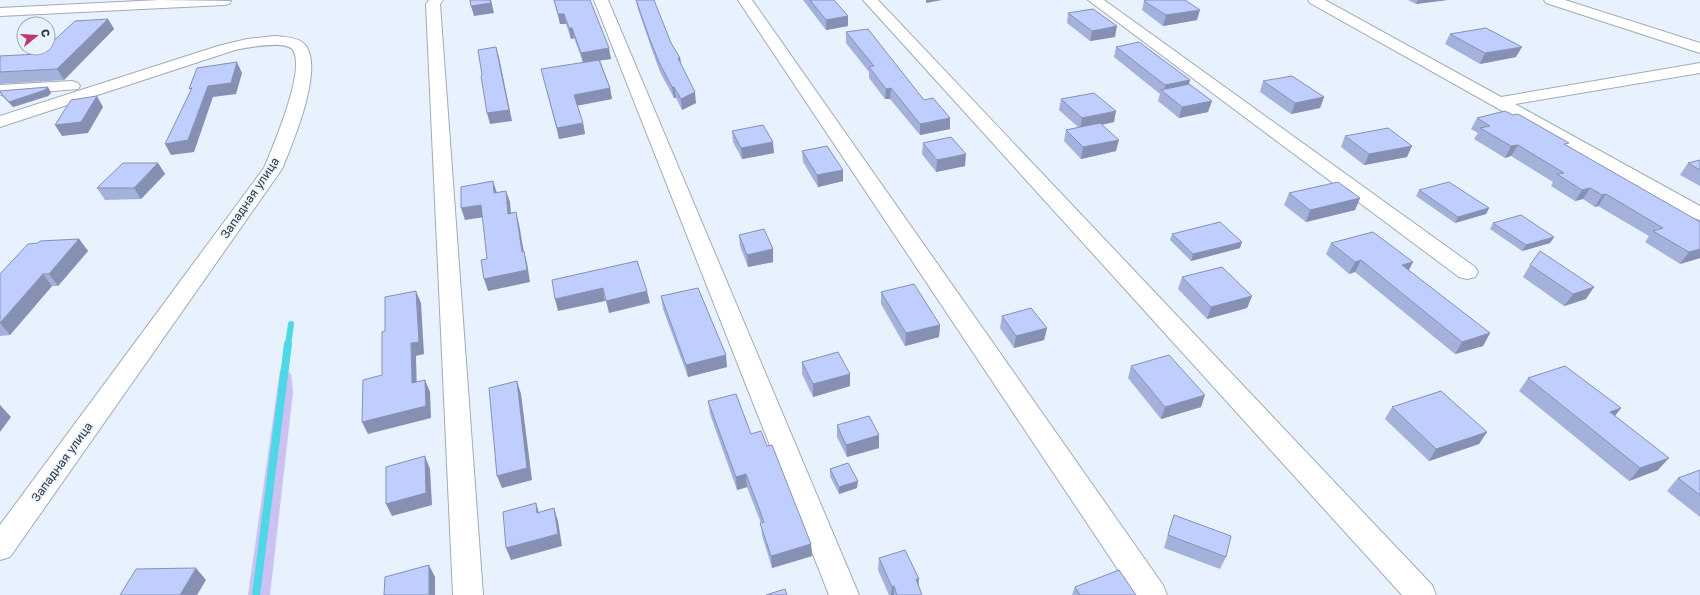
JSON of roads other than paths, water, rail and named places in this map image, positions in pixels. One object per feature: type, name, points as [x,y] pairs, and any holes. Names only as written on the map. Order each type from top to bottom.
[{"type":"street","points":[[436,0],[433,4],[468,595]]},
{"type":"street","points":[[601,0],[844,595]]},
{"type":"street","points":[[745,0],[1152,595]]},
{"type":"street","points":[[870,0],[1421,595]]},
{"type":"street","points":[[1095,0],[1467,272]]},
{"type":"street","points":[[1315,0],[1700,214]]},
{"type":"street","points":[[1551,0],[1700,48]]},
{"type":"street","points":[[0,12],[224,1]]},
{"type":"street","name":"Западная улица","points":[[0,122],[232,46],[273,41],[289,42],[298,46],[304,54],[304,73],[297,105],[286,141],[273,169],[0,548]]},
{"type":"street","points":[[1499,102],[1700,68]]},
{"type":"street","points":[[0,90],[72,86]]},
{"type":"waterway","points":[[288,345],[291,324]]},
{"type":"waterway","points":[[256,595],[288,344]]}]
